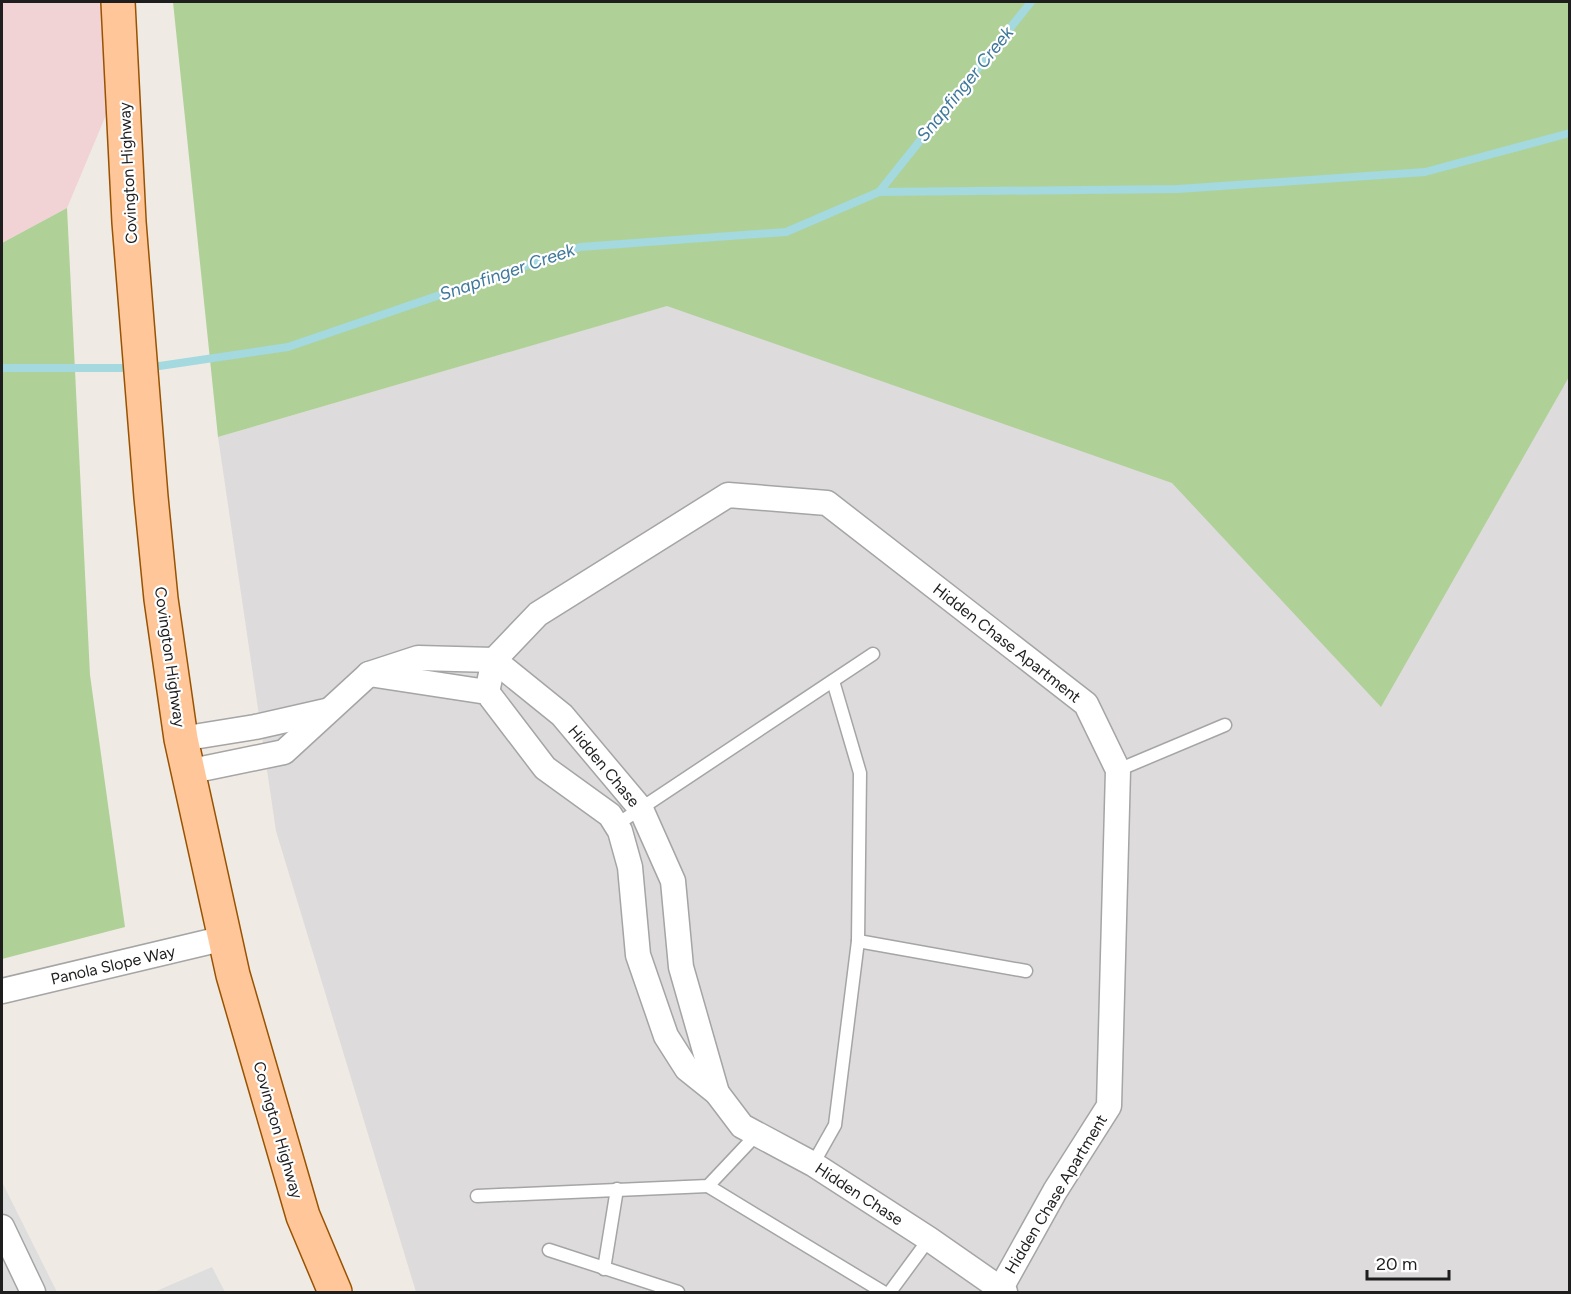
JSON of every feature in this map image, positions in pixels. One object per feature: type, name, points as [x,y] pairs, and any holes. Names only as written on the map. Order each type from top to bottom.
[{"type":"main road","name":"Covington Highway","points":[[118,2],[129,222],[151,497],[161,599],[181,739],[233,975],[303,1216],[335,1293]]},
{"type":"street","name":"Hidden Chase Apartment","points":[[494,660],[538,614],[728,495],[827,503],[1086,704],[1118,770],[1109,1106],[1054,1191],[1003,1290]]},
{"type":"street","points":[[187,772],[284,752],[369,674],[418,658],[494,660],[487,692],[369,674]]},
{"type":"street","name":"Hidden Chase","points":[[494,660],[562,715],[641,809],[673,881],[681,967],[717,1093]]},
{"type":"street","name":"Hidden Chase","points":[[487,692],[545,768],[610,815],[616,825],[630,867],[638,955],[666,1036],[687,1069],[717,1093],[742,1126],[813,1164],[1003,1290]]},
{"type":"street","points":[[181,739],[255,727],[329,710]]},
{"type":"street","name":"Panola Slope Way","points":[[2,991],[225,938]]},
{"type":"street","points":[[2,1227],[33,1293]]},
{"type":"lane","points":[[616,825],[873,654]]},
{"type":"lane","points":[[813,1164],[835,1125],[858,941],[860,773],[833,681]]},
{"type":"lane","points":[[1118,770],[1224,724]]},
{"type":"lane","points":[[858,941],[1026,970]]},
{"type":"lane","points":[[708,1186],[757,1134]]},
{"type":"lane","points":[[477,1196],[708,1186],[883,1293]]},
{"type":"lane","points":[[604,1269],[617,1189]]},
{"type":"lane","points":[[890,1293],[929,1239]]},
{"type":"lane","points":[[549,1250],[678,1293]]},
{"type":"shaded area","points":[[2,2],[110,2],[119,84],[67,208],[2,243]]},
{"type":"shaded area","points":[[1569,188],[1569,1292],[416,1292],[276,831],[218,437],[666,306]]},
{"type":"shaded area","points":[[2,1182],[57,1292],[2,1292]]},
{"type":"shaded area","points":[[212,1267],[225,1292],[154,1292]]},
{"type":"green space","points":[[173,2],[1569,2],[1569,377],[1381,707],[1172,483],[667,306],[218,437]]},
{"type":"green space","points":[[67,208],[90,675],[125,927],[2,959],[2,243]]},
{"type":"waterway","name":"Snapfinger Creek","points":[[146,368],[288,347],[580,247],[786,232],[879,192],[1031,2]]},
{"type":"waterway","points":[[879,192],[1178,189],[1425,172],[1570,133]]},
{"type":"waterway","name":"Snapfinger Creek","points":[[2,368],[133,368]]}]
